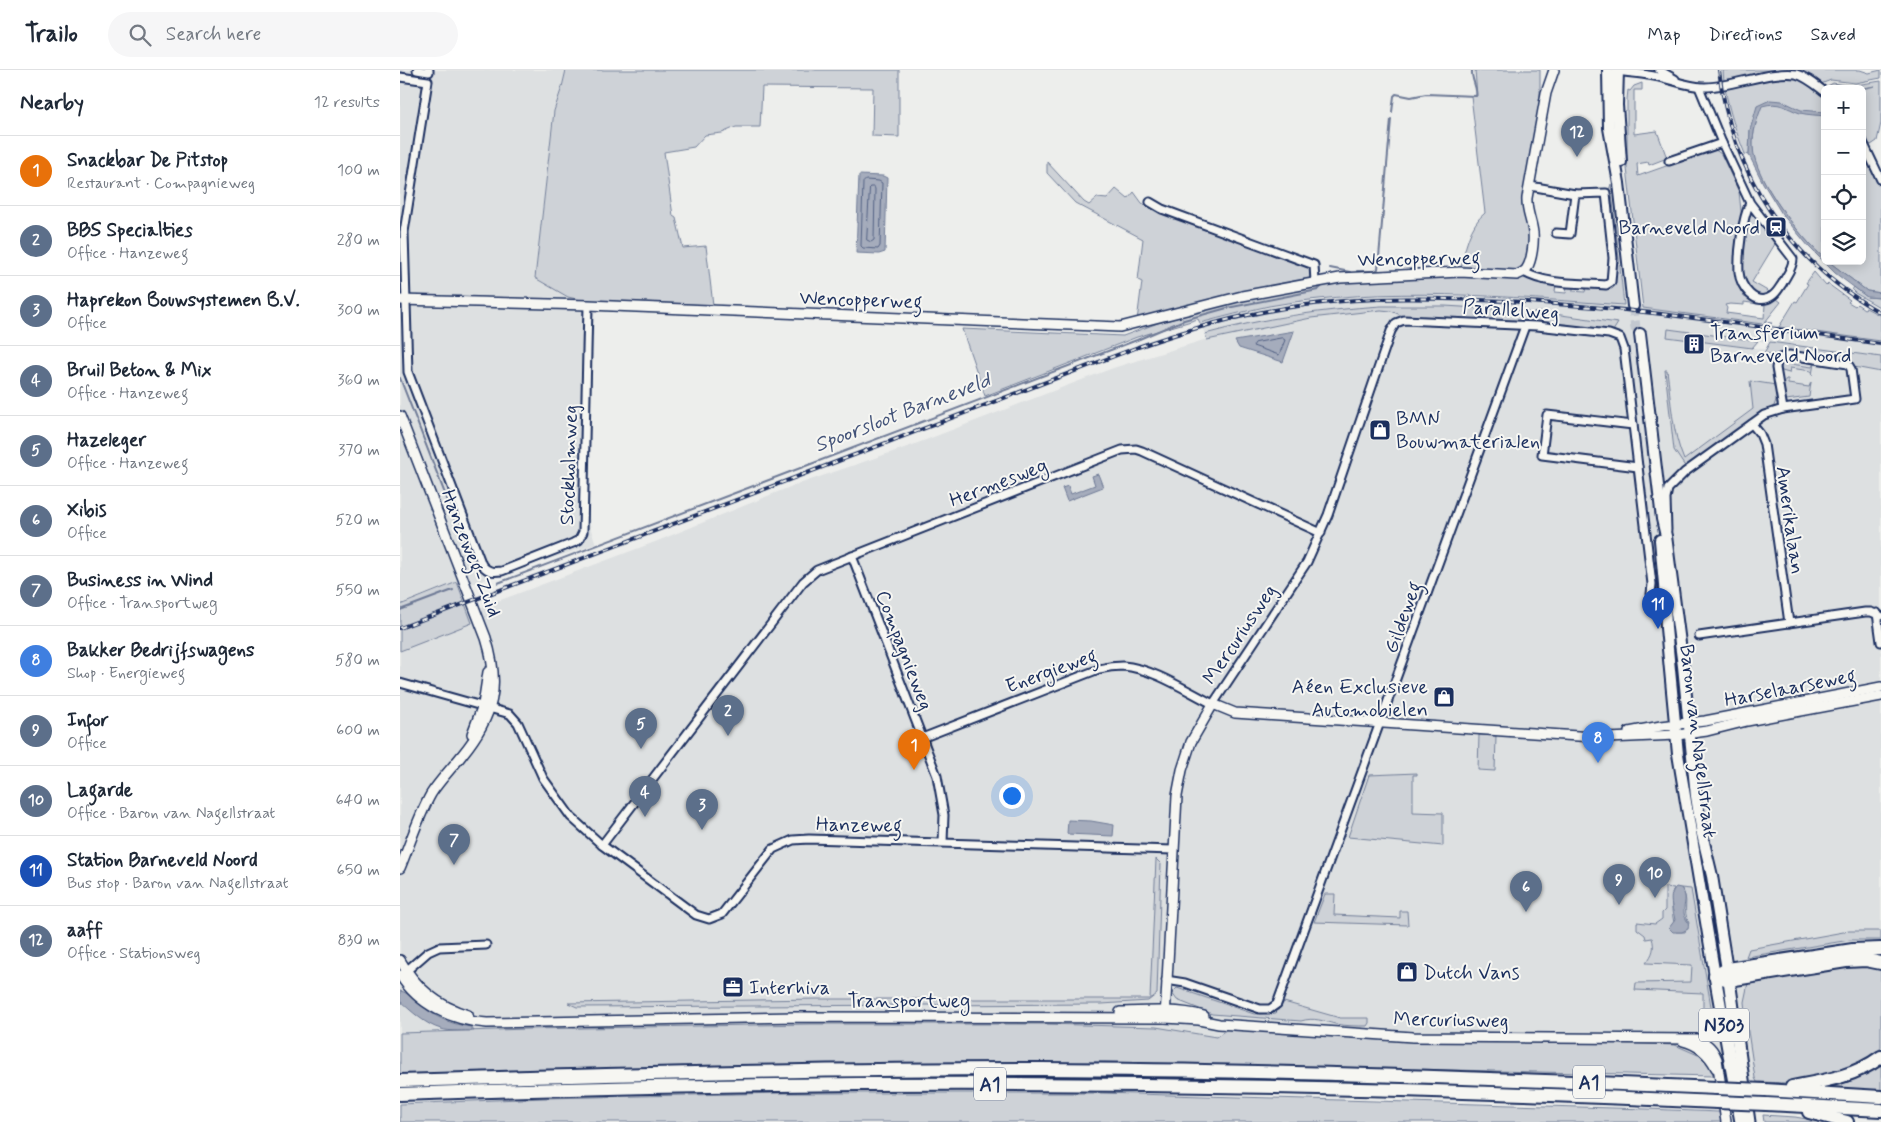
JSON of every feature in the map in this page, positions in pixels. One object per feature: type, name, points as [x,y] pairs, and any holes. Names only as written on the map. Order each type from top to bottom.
[{"type":"highway","points":[[1715,976],[1853,950],[1881,949]]},
{"type":"highway","points":[[1728,974],[1846,961],[1866,960],[1881,963]]},
{"type":"highway","name":"A1","points":[[1770,1091],[1839,1078],[1865,1068],[1881,1057]]},
{"type":"highway","name":"A1","points":[[400,1081],[787,1072],[1042,1069],[1462,1078],[1716,1088],[1881,1097]]},
{"type":"highway","name":"A1","points":[[400,1094],[777,1086],[1042,1084],[1438,1090],[1881,1110]]},
{"type":"highway","name":"A1","points":[[1780,1105],[1847,1122]]},
{"type":"main road","points":[[1614,70],[1609,128],[1619,183],[1635,306]]},
{"type":"main road","name":"Baron van Nagellstraat","points":[[1741,1122],[1697,861],[1685,802],[1676,730],[1666,628],[1662,557],[1638,334],[1684,675],[1700,822],[1712,876],[1749,1122]]},
{"type":"street","points":[[417,70],[429,71]]},
{"type":"street","points":[[1524,272],[1528,268],[1533,236],[1527,210],[1546,94],[1547,70]]},
{"type":"street","points":[[1546,94],[1554,70]]},
{"type":"street","points":[[1614,70],[1649,75],[1699,87],[1721,86],[1777,72],[1790,71],[1804,77],[1821,89]]},
{"type":"street","points":[[1659,70],[1682,83]]},
{"type":"street","points":[[400,77],[428,81],[405,218],[403,300]]},
{"type":"street","points":[[1699,87],[1750,203],[1793,259],[1792,265],[1775,294],[1766,299],[1755,298],[1748,293],[1742,284],[1739,272],[1744,217],[1750,203]]},
{"type":"street","points":[[1669,161],[1722,143]]},
{"type":"street","points":[[1866,148],[1881,180]]},
{"type":"street","points":[[1530,186],[1575,194],[1570,234],[1556,233]]},
{"type":"street","name":"Wencopperweg","points":[[403,300],[588,305],[1120,327],[1242,296],[1340,278],[1460,272],[1513,275],[1524,272],[1533,277],[1555,281],[1609,284],[1611,282],[1613,258],[1607,194],[1603,192],[1575,194]]},
{"type":"street","points":[[1150,202],[1314,265],[1315,282]]},
{"type":"street","name":"Stockholmweg","points":[[403,300],[407,364],[410,377],[482,565],[492,572],[573,543],[579,540],[583,532],[588,305]]},
{"type":"street","name":"Parallelweg","points":[[1398,322],[1411,319],[1537,326],[1609,334],[1620,338],[1624,348],[1633,425]]},
{"type":"street","name":"Mercuriusweg","points":[[1398,322],[1391,331],[1321,534],[1308,562],[1191,742],[1182,770],[1177,796],[1165,1014],[1198,1014],[1231,1024],[1398,1036],[1671,1039],[1685,1041],[1702,1050],[1713,1062],[1718,1073],[1726,1122]]},
{"type":"street","name":"Gildeweg","points":[[1166,980],[1185,983],[1260,1009],[1270,1009],[1277,1004],[1525,326]]},
{"type":"street","points":[[1752,424],[1770,412],[1855,399],[1850,366],[1844,363],[1788,356],[1780,358],[1776,368],[1783,409]]},
{"type":"street","points":[[1638,467],[1542,455],[1547,415],[1633,425],[1652,584],[1651,594]]},
{"type":"street","name":"Hanzeweg-Zuid","points":[[400,416],[489,649],[493,663],[494,679],[486,706]]},
{"type":"street","name":"Baron van Nagellstraat","points":[[1666,536],[1668,489],[1685,472],[1752,424]]},
{"type":"street","name":"Amerikalaan","points":[[1752,424],[1762,440],[1766,455],[1789,623]]},
{"type":"street","name":"Hanzeweg-Zuid","points":[[400,428],[485,652],[488,677],[486,706]]},
{"type":"street","name":"Hermesweg","points":[[602,845],[726,680],[803,582],[817,570],[1113,454],[1130,450],[1142,451],[1321,534]]},
{"type":"street","name":"Compagnieweg","points":[[852,556],[937,776],[944,815],[943,842]]},
{"type":"street","points":[[1699,636],[1865,612],[1879,615],[1881,642]]},
{"type":"street","name":"Energieweg","points":[[922,738],[1099,669],[1112,666],[1128,667],[1147,672],[1235,714],[1576,736],[1676,730]]},
{"type":"street","name":"Hanzeweg","points":[[400,683],[486,706],[513,717],[536,764],[560,803],[582,828],[696,915],[709,919],[722,914],[773,849],[794,840],[943,842],[1173,850]]},
{"type":"street","name":"Harselaarseweg","points":[[1676,730],[1880,688]]},
{"type":"street","points":[[400,857],[424,800],[433,784],[470,737],[486,706]]},
{"type":"street","points":[[400,868],[428,800],[441,780],[477,735],[486,706]]},
{"type":"street","points":[[402,974],[433,949],[439,947],[486,945]]},
{"type":"street","name":"Transportweg","points":[[400,960],[402,974],[415,992],[435,1008],[452,1016],[481,1022],[1165,1014]]},
{"type":"shaded area","points":[[400,70],[566,70],[554,111],[535,278],[581,300],[595,300],[587,506],[591,530],[596,544],[475,583],[457,582],[400,604]]},
{"type":"shaded area","points":[[566,70],[899,70],[899,137],[872,136],[873,88],[762,87],[760,127],[736,127],[722,133],[705,135],[694,147],[664,152],[673,216],[676,218],[683,248],[706,246],[713,305],[581,300],[568,297],[535,278],[554,111]]},
{"type":"shaded area","points":[[1475,70],[1540,70],[1540,105],[1523,211],[1530,232],[1526,262],[1523,269],[1515,272],[1461,269],[1466,246],[1475,224],[1485,213],[1471,96],[1477,96]]},
{"type":"shaded area","points":[[1723,70],[1777,70],[1724,82]]},
{"type":"shaded area","points":[[1798,70],[1860,70],[1869,73],[1881,70],[1881,78],[1855,83],[1831,80],[1821,84]]},
{"type":"shaded area","points":[[1786,75],[1812,86],[1821,94],[1821,255],[1805,239],[1775,200],[1760,173],[1753,152],[1753,137],[1756,123],[1750,130],[1749,155],[1745,154],[1733,121],[1725,88]]},
{"type":"shaded area","points":[[1881,81],[1881,123],[1877,141],[1871,145],[1866,140],[1866,88],[1875,86],[1866,87],[1866,85],[1855,85]]},
{"type":"shaded area","points":[[1642,83],[1642,90],[1634,90],[1634,134],[1657,131],[1667,158],[1649,165],[1648,162],[1637,164],[1638,176],[1714,149],[1721,154],[1739,192],[1742,220],[1738,279],[1744,297],[1767,302],[1777,299],[1781,302],[1765,322],[1772,323],[1770,325],[1643,308],[1627,168],[1627,99],[1628,90],[1630,91],[1634,86]],"holes":[[[1744,302],[1765,305],[1764,318],[1726,313],[1727,308],[1725,305],[1744,305]]]},
{"type":"shaded area","points":[[1866,157],[1881,185],[1881,293],[1867,291],[1833,265],[1866,265]]},
{"type":"shaded area","points":[[1047,162],[1089,205],[1097,198],[1107,199],[1116,189],[1128,199],[1134,192],[1142,203],[1147,206],[1312,268],[1312,279],[1246,291],[1137,321],[1142,282],[1138,280],[1143,239],[1075,203],[1047,173]]},
{"type":"shaded area","points":[[1611,184],[1624,305],[1491,296],[1402,294],[1357,296],[1269,306],[1200,323],[1198,319],[1137,337],[985,396],[962,329],[1123,336],[1158,323],[1226,304],[1318,284],[1375,279],[1387,280],[1443,276],[1522,277],[1533,281],[1556,284],[1555,292],[1566,293],[1567,285],[1573,286],[1573,291],[1585,292],[1586,287],[1612,289],[1615,286],[1617,258],[1609,190]]},
{"type":"shaded area","points":[[1751,215],[1755,217],[1775,244],[1752,282],[1771,293],[1762,296],[1749,291],[1741,272],[1746,221]]},
{"type":"shaded area","points":[[1814,272],[1826,286],[1828,284],[1850,300],[1848,302],[1855,306],[1857,304],[1881,316],[1881,341],[1779,327],[1795,301],[1797,302],[1808,284],[1806,283]]},
{"type":"shaded area","points":[[1854,287],[1867,297],[1881,298],[1881,308],[1855,293],[1852,290]]},
{"type":"shaded area","points":[[1408,294],[1596,302],[1718,317],[1881,341],[1881,357],[1668,329],[1691,334],[1691,340],[1859,361],[1860,368],[1881,372],[1881,1086],[1714,1080],[1713,1076],[1282,1057],[400,1045],[400,644],[466,613],[655,542],[790,487],[910,446],[1113,368],[1207,339],[1313,316],[1382,309],[1617,322],[1540,312],[1529,313],[1527,311],[1381,306],[1296,314],[1205,334],[1200,323],[1272,306],[1348,297]]},
{"type":"shaded area","points":[[1381,306],[1445,306],[1527,311],[1529,313],[1540,312],[1618,323],[1613,331],[1538,322],[1403,316],[1391,311],[1381,310],[1311,318],[1207,340],[1205,334],[1249,323],[1292,316]]},
{"type":"shaded area","points":[[1668,329],[1758,341],[1752,348],[1667,337]]},
{"type":"shaded area","points":[[1770,342],[1881,357],[1881,372],[1854,367],[1843,360],[1786,352],[1777,355],[1764,353]]},
{"type":"shaded area","points":[[1787,359],[1791,359],[1791,364],[1812,367],[1814,363],[1812,375],[1811,371],[1790,368],[1789,373],[1782,371],[1780,365]]},
{"type":"shaded area","points":[[1665,370],[1667,370],[1674,427],[1684,460],[1753,409],[1750,381],[1776,385],[1777,397],[1774,406],[1758,414],[1688,467],[1684,465],[1674,450]]},
{"type":"shaded area","points":[[1788,379],[1788,384],[1809,387],[1811,382],[1809,397],[1786,400],[1782,385]]},
{"type":"shaded area","points":[[457,582],[472,623],[400,651],[400,605]]},
{"type":"shaded area","points":[[1479,735],[1496,736],[1495,771],[1478,770]]},
{"type":"shaded area","points":[[1417,773],[1417,775],[1413,775],[1413,812],[1443,813],[1443,846],[1348,837],[1369,775]]},
{"type":"shaded area","points":[[1156,859],[1161,864],[1157,994],[1148,1001],[1102,1004],[577,1007],[568,1003],[817,999],[1150,999]]},
{"type":"shaded area","points":[[1665,887],[1674,888],[1672,904],[1676,932],[1685,932],[1689,923],[1685,897],[1681,888],[1691,889],[1714,1024],[1713,1029],[1703,1030],[1703,993],[1635,990],[1636,983],[1691,982],[1692,965],[1646,963],[1653,951],[1653,942],[1652,938],[1646,939],[1645,935],[1637,929],[1637,922],[1655,924],[1662,919],[1662,913],[1665,910]]},
{"type":"shaded area","points":[[1325,894],[1335,894],[1334,915],[1400,918],[1400,911],[1407,911],[1408,925],[1314,922]]},
{"type":"shaded area","points":[[1849,931],[1881,931],[1881,940],[1850,940],[1746,957],[1749,949]]},
{"type":"shaded area","points":[[1857,965],[1881,969],[1881,1048],[1855,1066],[1825,1078],[1798,1083],[1757,1082],[1744,1002],[1748,983]]},
{"type":"shaded area","points":[[1177,988],[1254,1014],[1276,1013],[1284,1002],[1340,1018],[1369,1018],[1369,1023],[1367,1026],[1351,1026],[1314,1019],[1301,1021],[1212,1014],[1177,1000],[1172,993]]},
{"type":"shaded area","points":[[811,1024],[1045,1024],[1156,1027],[1216,1037],[1230,1027],[1675,1045],[1698,1055],[1701,1054],[1711,1065],[1713,1076],[1105,1062],[745,1066],[400,1075],[400,1033]]},
{"type":"shaded area","points":[[1881,1061],[1881,1091],[1827,1087],[1847,1081]]},
{"type":"shaded area","points":[[784,1093],[1101,1093],[1647,1109],[1719,1112],[1721,1122],[400,1122],[400,1104],[544,1098]]},
{"type":"shaded area","points":[[1763,1115],[1795,1117],[1824,1122],[1764,1122]]},
{"type":"water","points":[[1770,100],[1782,101],[1801,110],[1821,112],[1821,116],[1809,115],[1773,104],[1762,106],[1754,131],[1753,147],[1755,160],[1770,191],[1792,223],[1821,255],[1821,259],[1782,214],[1749,155],[1750,130],[1757,106]]},
{"type":"water","points":[[859,175],[883,176],[887,178],[885,252],[879,254],[856,253]]},
{"type":"water","points":[[1827,265],[1833,265],[1867,291],[1881,293],[1881,298],[1867,297]]},
{"type":"water","points":[[1294,331],[1283,362],[1239,348],[1235,341]]},
{"type":"water","points":[[1098,474],[1103,487],[1067,501],[1062,488],[1068,486],[1071,494],[1095,485],[1092,476]]},
{"type":"water","points":[[1068,820],[1114,825],[1113,836],[1067,834]]},
{"type":"water","points":[[1676,887],[1681,888],[1685,898],[1684,913],[1688,929],[1682,932],[1673,932],[1669,928],[1675,920],[1671,898]]},
{"type":"water","points":[[400,991],[408,994],[437,1016],[471,1027],[474,1031],[453,1031],[435,1027],[419,1017],[400,1001]]},
{"type":"waterway","name":"Spoorsloot Barneveld","points":[[1392,112],[1394,96],[1396,94],[1411,97],[1426,94],[1476,96],[1472,70]]},
{"type":"waterway","name":"Spoorsloot Barneveld","points":[[1357,271],[1375,271],[1378,269],[1391,119]]},
{"type":"waterway","name":"Spoorsloot Barneveld","points":[[1330,268],[1350,272]]},
{"type":"waterway","name":"Spoorsloot Barneveld","points":[[498,583],[1137,340],[1184,320],[1227,308],[1318,290],[1322,286]]},
{"type":"waterway","points":[[400,378],[468,553]]},
{"type":"waterway","name":"Spoorsloot Barneveld","points":[[400,610],[453,590]]},
{"type":"tunnel","points":[[1633,306],[1636,333]]},
{"type":"railway","points":[[1719,70],[1726,108],[1737,144],[1752,179],[1770,211],[1793,241],[1819,268],[1848,292],[1881,313]]},
{"type":"railway","points":[[400,628],[1138,347],[1179,333],[1242,316],[1284,308],[1356,300],[1506,301],[1647,312],[1881,344]]},
{"type":"place","name":"aaff","points":[[1577,157]]},
{"type":"place","name":"Barneveld Noord","points":[[1776,227]]},
{"type":"place","name":"Transferium Barneveld Noord","points":[[1694,344]]},
{"type":"place","name":"BMN Bouwmaterialen","points":[[1380,430]]},
{"type":"place","name":"Station Barneveld Noord","points":[[1658,629]]},
{"type":"place","name":"Aéen Exclusieve Automobielen","points":[[1444,697]]},
{"type":"place","name":"BBS Specialties","points":[[728,736]]},
{"type":"place","name":"Hazeleger","points":[[641,749]]},
{"type":"place","name":"Bakker Bedrijfswagens","points":[[1598,763]]},
{"type":"place","name":"Snackbar De Pitstop","points":[[914,770]]},
{"type":"place","name":"Bruil Beton & Mix","points":[[645,817]]},
{"type":"place","name":"Haprekon Bouwsystemen B.V.","points":[[702,830]]},
{"type":"place","name":"Business in Wind","points":[[454,865]]},
{"type":"place","name":"Lagarde","points":[[1655,898]]},
{"type":"place","name":"Infor","points":[[1619,905]]},
{"type":"place","name":"Xibis","points":[[1526,912]]},
{"type":"place","name":"Dutch Vans","points":[[1407,972]]},
{"type":"place","name":"Interhiva","points":[[733,987]]}]
